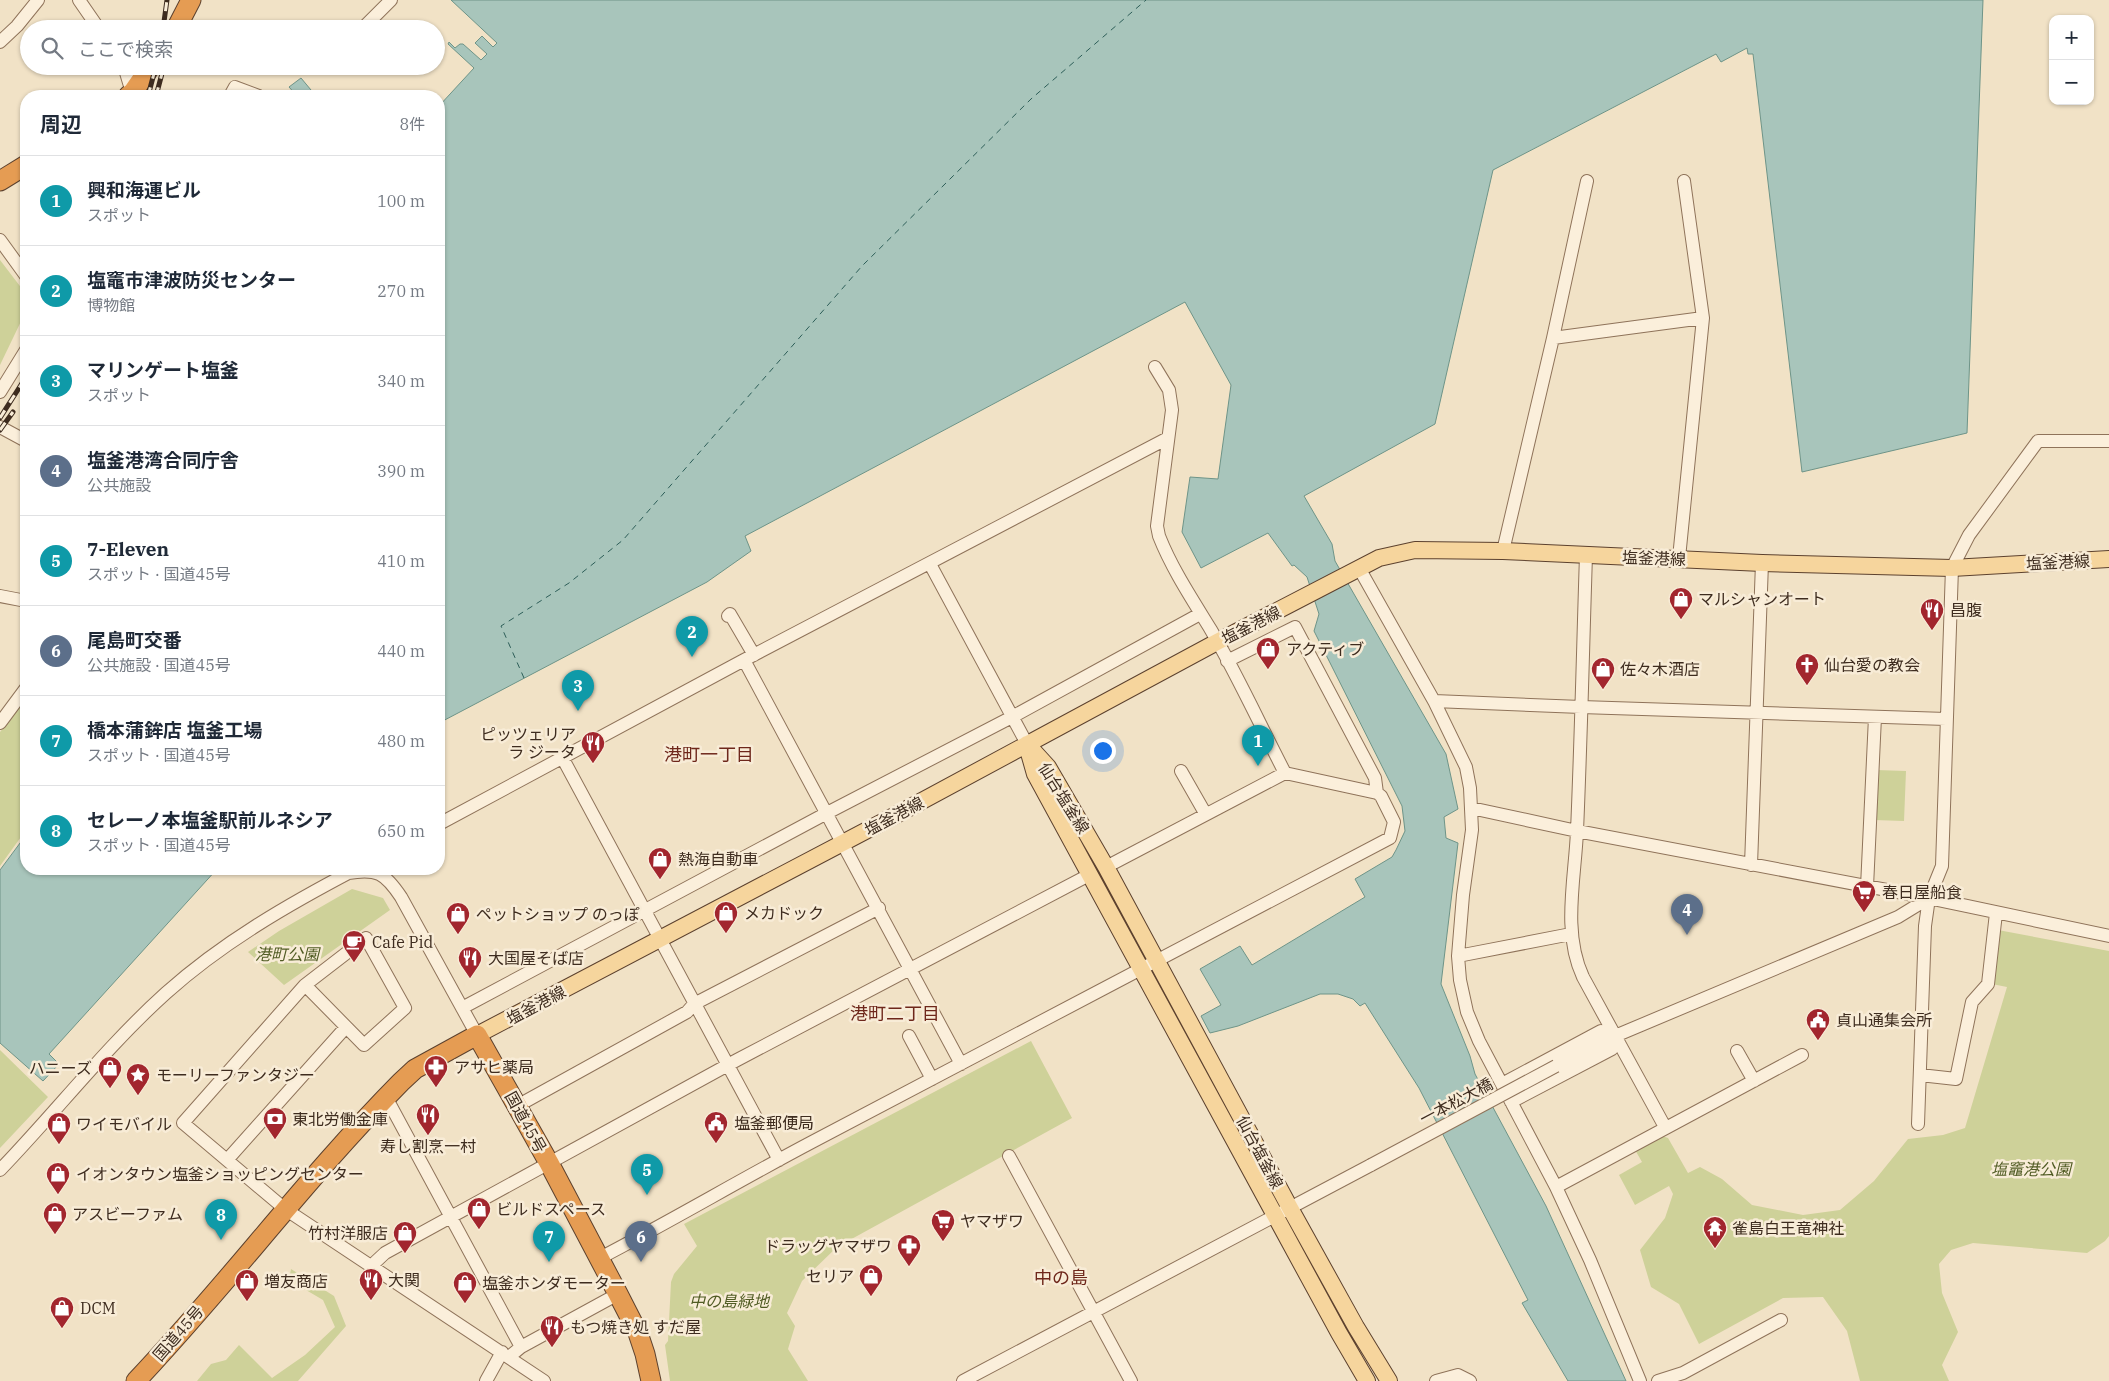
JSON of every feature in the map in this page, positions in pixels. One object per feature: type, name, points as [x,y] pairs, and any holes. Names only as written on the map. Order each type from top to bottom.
[{"type":"highway","points":[[181,20],[191,0]]},
{"type":"highway","points":[[134,90],[145,75]]},
{"type":"highway","points":[[0,181],[20,169]]},
{"type":"highway","name":"国道45号","points":[[136,1381],[285,1209],[386,1097],[415,1069],[477,1035],[549,1163],[638,1333],[646,1354],[651,1381]]},
{"type":"main road","name":"塩釜港線","points":[[477,1035],[660,940],[1217,642],[1379,558],[1414,550],[1503,551],[1679,558],[1762,564],[1952,568],[2109,559]]},
{"type":"main road","name":"仙台塩釜線","points":[[1027,744],[1048,767],[1106,867],[1290,1208],[1356,1327],[1389,1381]]},
{"type":"main road","name":"仙台塩釜線","points":[[1027,744],[1035,774],[1088,875],[1367,1381]]},
{"type":"street","points":[[21,20],[38,0]]},
{"type":"street","points":[[79,0],[93,20]]},
{"type":"street","points":[[371,20],[390,0]]},
{"type":"street","points":[[0,42],[20,21]]},
{"type":"street","points":[[126,75],[130,90]]},
{"type":"street","points":[[1503,551],[1554,338],[1587,181]]},
{"type":"street","points":[[1679,558],[1703,318],[1684,181]]},
{"type":"street","points":[[1,243],[20,268]]},
{"type":"street","points":[[1554,338],[1703,318]]},
{"type":"street","points":[[0,392],[20,360]]},
{"type":"street","points":[[1155,367],[1168,390],[1172,410],[1157,526],[1159,536],[1285,772]]},
{"type":"street","points":[[0,427],[20,438]]},
{"type":"street","points":[[445,821],[749,658],[1168,438]]},
{"type":"street","points":[[1918,1124],[1925,926],[1929,898],[1942,866],[1952,568],[1969,536],[2038,441],[2109,441]]},
{"type":"street","points":[[1586,555],[1577,831],[1571,934],[1576,963],[1665,1127]]},
{"type":"street","points":[[930,564],[1027,744]]},
{"type":"street","points":[[1751,865],[1762,564]]},
{"type":"street","points":[[1353,571],[1434,701],[1466,767],[1472,830],[1463,895],[1458,956],[1460,980],[1467,1012],[1479,1041],[1556,1187],[1590,1260],[1640,1381]]},
{"type":"street","points":[[0,596],[20,599]]},
{"type":"street","points":[[728,616],[730,614],[749,658],[827,813],[961,1064]]},
{"type":"street","points":[[462,1008],[827,813],[1012,717],[1200,614]]},
{"type":"street","points":[[1227,661],[1295,627],[1375,778],[1377,793]]},
{"type":"street","points":[[0,723],[20,696]]},
{"type":"street","points":[[1434,701],[1581,708],[1946,719]]},
{"type":"street","points":[[1867,887],[1875,717]]},
{"type":"street","points":[[562,757],[779,1160]]},
{"type":"street","points":[[1182,771],[1204,813]]},
{"type":"street","points":[[598,1259],[702,1204],[779,1160],[1141,971],[1390,838],[1394,822],[1381,796],[1377,793],[1285,772],[1204,813],[1106,867]]},
{"type":"street","points":[[1471,808],[1577,831],[1929,898],[2109,936]]},
{"type":"street","points":[[0,1170],[135,1022],[167,992],[252,928],[312,891],[344,875]]},
{"type":"street","points":[[390,875],[477,1035]]},
{"type":"street","points":[[370,1267],[384,1253],[727,1066],[1088,875]]},
{"type":"street","name":"一本松大橋","points":[[963,1381],[1615,1036],[1898,917],[1929,898]]},
{"type":"street","points":[[517,1106],[687,1012],[694,1004],[878,908]]},
{"type":"street","points":[[1920,1075],[1956,1079],[1972,1002],[1988,984],[1996,913]]},
{"type":"street","points":[[1458,956],[1571,934]]},
{"type":"street","points":[[305,984],[364,1045],[406,1008],[366,938],[305,984],[183,1122],[285,1209],[370,1267],[506,1355],[539,1379]]},
{"type":"street","points":[[227,1160],[346,1027]]},
{"type":"street","points":[[1502,1084],[1601,1031],[1615,1036]]},
{"type":"street","points":[[909,1036],[932,1079]]},
{"type":"street","points":[[1511,1102],[1612,1049],[1615,1036]]},
{"type":"street","points":[[1737,1051],[1754,1081]]},
{"type":"street","points":[[1556,1187],[1802,1055]]},
{"type":"street","points":[[386,1097],[521,1347]]},
{"type":"street","points":[[1009,1156],[1131,1381]]},
{"type":"street","points":[[486,1381],[506,1355],[618,1294]]},
{"type":"street","points":[[1658,1381],[1684,1374],[1781,1320]]},
{"type":"street","points":[[1436,1381],[1458,1375],[1470,1381]]},
{"type":"green space","points":[[0,260],[20,286],[20,323],[0,365]]},
{"type":"green space","points":[[20,707],[20,838],[0,866],[0,732]]},
{"type":"green space","points":[[1876,770],[1906,771],[1904,821],[1874,820]]},
{"type":"green space","name":"港町公園","points":[[352,889],[383,898],[390,910],[284,985],[248,952],[279,931]]},
{"type":"green space","name":"塩竈港公園","points":[[1998,930],[2109,951],[2109,1236],[2105,1241],[2087,1253],[1973,1243],[1951,1250],[1939,1264],[1942,1293],[1958,1332],[1942,1365],[1949,1381],[1860,1381],[1847,1331],[1823,1297],[1783,1298],[1699,1344],[1679,1304],[1651,1287],[1640,1250],[1665,1218],[1673,1194],[1669,1186],[1635,1205],[1619,1175],[1642,1162],[1634,1148],[1659,1135],[1668,1138],[1688,1173],[1700,1167],[1722,1179],[1752,1205],[1803,1215],[1840,1210],[1874,1181],[1908,1139],[1943,1135],[1965,1128],[2007,987],[1992,984]]},
{"type":"green space","name":"中の島緑地","points":[[1031,1041],[1072,1118],[837,1247],[802,1281],[787,1313],[795,1326],[788,1349],[808,1381],[670,1381],[665,1345],[668,1341],[671,1282],[674,1274],[697,1246],[684,1224]]},
{"type":"green space","points":[[0,1050],[48,1097],[0,1148]]},
{"type":"green space","points":[[291,1269],[334,1296],[346,1326],[298,1381],[197,1381],[211,1364],[226,1360],[239,1345],[272,1378],[305,1355],[335,1327],[323,1300],[289,1280]]},
{"type":"water","points":[[451,0],[1983,0],[1967,433],[1802,472],[1753,54],[1748,54],[1747,48],[1721,62],[1716,54],[1493,170],[1435,424],[1304,496],[1332,544],[1335,561],[1446,754],[1458,809],[1444,817],[1446,838],[1458,843],[1441,984],[1470,1056],[1475,1074],[1546,1206],[1626,1381],[1568,1381],[1522,1303],[1528,1300],[1419,1088],[1365,1003],[1360,1006],[1353,999],[1338,994],[1320,994],[1238,1026],[1210,1033],[1201,1016],[1221,1005],[1200,969],[1240,946],[1252,965],[1365,897],[1355,879],[1392,857],[1405,831],[1402,806],[1314,631],[1319,614],[1307,577],[1294,565],[1292,566],[1268,533],[1201,568],[1182,532],[1190,477],[1218,479],[1231,385],[1185,302],[745,536],[751,551],[707,582],[445,720],[445,99],[474,68],[448,44],[449,42],[455,48],[463,44],[481,60],[487,54],[475,43],[482,36],[493,47],[497,43]]},
{"type":"water","points":[[301,78],[311,90],[292,90],[289,87]]},
{"type":"water","points":[[20,843],[20,875],[212,875],[49,1054],[59,1064],[43,1081],[0,1043],[0,870]]},
{"type":"ferry route","points":[[524,678],[501,626],[569,583],[623,540],[862,266],[1031,99],[1146,0]]},
{"type":"railway","points":[[164,20],[167,0]]},
{"type":"railway","points":[[150,90],[154,75]]},
{"type":"railway","points":[[158,90],[162,75]]},
{"type":"railway","points":[[0,418],[20,386]]},
{"type":"railway","points":[[0,430],[13,412]]},
{"type":"place","name":"マルシャンオート","points":[[1681,620]]},
{"type":"place","name":"昌腹","points":[[1932,631]]},
{"type":"place","name":"塩竈市津波防災センター","points":[[692,657]]},
{"type":"place","name":"アクティブ","points":[[1268,670]]},
{"type":"place","name":"仙台愛の教会","points":[[1807,686]]},
{"type":"place","name":"佐々木酒店","points":[[1603,690]]},
{"type":"place","name":"マリンゲート塩釜","points":[[578,711]]},
{"type":"place","name":"ピッツェリア ラ ジータ","points":[[593,764]]},
{"type":"place","name":"興和海運ビル","points":[[1258,766]]},
{"type":"place","name":"熱海自動車","points":[[660,880]]},
{"type":"place","name":"春日屋船食","points":[[1864,913]]},
{"type":"place","name":"メカドック","points":[[726,934]]},
{"type":"place","name":"ペットショップ のっぽ","points":[[458,935]]},
{"type":"place","name":"塩釜港湾合同庁舎","points":[[1687,935]]},
{"type":"place","name":"Cafe Pid","points":[[354,963]]},
{"type":"place","name":"大国屋そば店","points":[[470,979]]},
{"type":"place","name":"貞山通集会所","points":[[1818,1041]]},
{"type":"place","name":"アサヒ薬局","points":[[436,1088]]},
{"type":"place","name":"ハニーズ","points":[[110,1089]]},
{"type":"place","name":"モーリーファンタジー","points":[[138,1096]]},
{"type":"place","name":"寿し割烹一村","points":[[428,1136]]},
{"type":"place","name":"東北労働金庫","points":[[275,1140]]},
{"type":"place","name":"塩釜郵便局","points":[[716,1144]]},
{"type":"place","name":"ワイモバイル","points":[[59,1145]]},
{"type":"place","name":"イオンタウン塩釜ショッピングセンター","points":[[58,1195]]},
{"type":"place","name":"7-Eleven","points":[[647,1195]]},
{"type":"place","name":"ビルドスペース","points":[[479,1230]]},
{"type":"place","name":"アスビーファム","points":[[55,1235]]},
{"type":"place","name":"セレーノ本塩釜駅前ルネシア","points":[[221,1240]]},
{"type":"place","name":"ヤマザワ","points":[[943,1242]]},
{"type":"place","name":"雀島白王竜神社","points":[[1715,1249]]},
{"type":"place","name":"竹村洋服店","points":[[405,1254]]},
{"type":"place","name":"橋本蒲鉾店 塩釜工場","points":[[549,1262]]},
{"type":"place","name":"尾島町交番","points":[[641,1262]]},
{"type":"place","name":"ドラッグヤマザワ","points":[[909,1267]]},
{"type":"place","name":"セリア","points":[[871,1297]]},
{"type":"place","name":"大関","points":[[371,1301]]},
{"type":"place","name":"増友商店","points":[[247,1302]]},
{"type":"place","name":"塩釜ホンダモーター","points":[[465,1304]]},
{"type":"place","name":"DCM","points":[[62,1329]]},
{"type":"place","name":"もつ焼き処 すだ屋","points":[[552,1348]]},
{"type":"district","name":"港町一丁目","points":[[709,755]]},
{"type":"district","name":"港町二丁目","points":[[895,1014]]},
{"type":"district","name":"中の島","points":[[1061,1278]]}]
